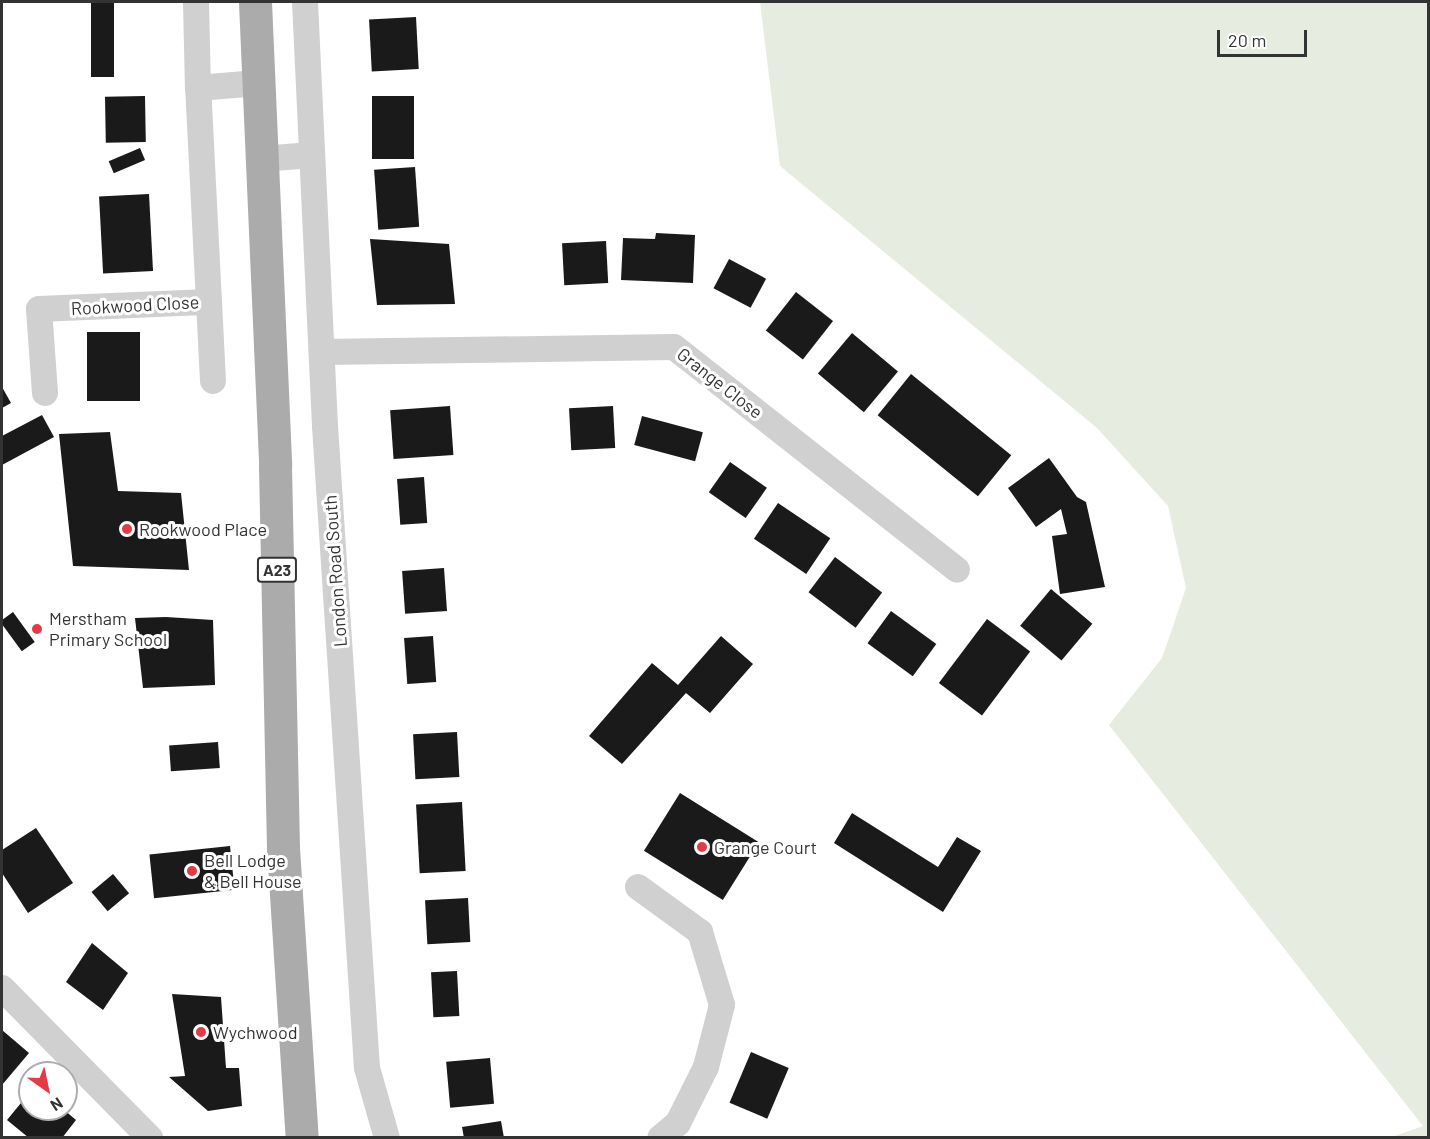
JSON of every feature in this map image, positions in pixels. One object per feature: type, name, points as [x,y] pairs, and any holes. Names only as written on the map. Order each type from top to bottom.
[{"type":"main road","name":"A23","points":[[255,2],[275,466],[283,848],[302,1137]]},
{"type":"street","points":[[196,2],[198,88],[257,83]]},
{"type":"street","name":"London Road South","points":[[305,2],[322,352],[367,1068],[387,1137]]},
{"type":"street","name":"Rookwood Close","points":[[45,393],[39,309],[209,302],[198,88]]},
{"type":"street","points":[[261,159],[312,155]]},
{"type":"street","points":[[209,302],[213,381]]},
{"type":"street","name":"Grange Close","points":[[322,352],[674,347],[957,570]]},
{"type":"street","points":[[638,887],[700,932],[722,1005],[706,1067],[678,1123],[660,1137]]},
{"type":"street","points":[[2,988],[150,1137]]},
{"type":"shaded area","points":[[760,2],[1428,2],[1428,1137],[1392,1137],[1423,1126],[1109,725],[1162,658],[1186,588],[1168,506],[1097,428],[780,166]]},
{"type":"building","points":[[91,2],[114,2],[114,77],[91,77]]},
{"type":"building","points":[[416,17],[419,69],[372,71],[369,19]]},
{"type":"building","points":[[145,96],[146,142],[106,143],[105,97]]},
{"type":"building","points":[[372,96],[414,96],[414,159],[372,159]]},
{"type":"building","points":[[140,148],[145,160],[114,173],[109,161]]},
{"type":"building","points":[[415,167],[419,227],[378,230],[374,170]]},
{"type":"building","points":[[149,194],[153,271],[103,274],[99,197]]},
{"type":"building","points":[[656,233],[695,235],[693,283],[621,280],[623,238],[655,239]]},
{"type":"building","points":[[370,239],[449,244],[455,304],[377,305]]},
{"type":"building","points":[[606,241],[608,283],[564,285],[562,243]]},
{"type":"building","points":[[729,259],[766,279],[751,308],[714,288]]},
{"type":"building","points":[[796,292],[833,321],[803,360],[766,331]]},
{"type":"building","points":[[87,332],[140,332],[140,401],[87,401]]},
{"type":"building","points":[[852,333],[898,372],[864,412],[818,374]]},
{"type":"building","points":[[911,374],[1011,455],[978,496],[878,415]]},
{"type":"building","points":[[2,387],[11,403],[2,408]]},
{"type":"building","points":[[450,406],[453,455],[394,459],[390,410]]},
{"type":"building","points":[[613,406],[615,448],[571,450],[569,408]]},
{"type":"building","points":[[42,415],[54,437],[2,465],[2,436]]},
{"type":"building","points":[[642,416],[703,432],[695,461],[634,445]]},
{"type":"building","name":"Rookwood Place","points":[[110,432],[118,491],[181,493],[189,570],[73,566],[59,434]]},
{"type":"building","points":[[1049,458],[1077,497],[1086,502],[1105,587],[1060,594],[1052,536],[1067,534],[1061,509],[1036,527],[1008,488]]},
{"type":"building","points":[[730,462],[767,488],[746,518],[709,492]]},
{"type":"building","points":[[424,477],[427,523],[400,525],[397,479]]},
{"type":"building","points":[[778,503],[830,538],[806,574],[754,539]]},
{"type":"building","points":[[835,557],[882,593],[856,628],[809,592]]},
{"type":"building","points":[[444,568],[447,611],[405,614],[402,571]]},
{"type":"building","points":[[1051,589],[1092,624],[1062,660],[1020,626]]},
{"type":"building","points":[[891,611],[936,644],[913,676],[867,643]]},
{"type":"building","points":[[13,612],[35,642],[22,651],[2,624],[2,620]]},
{"type":"building","points":[[135,618],[213,620],[215,685],[143,688]]},
{"type":"building","points":[[987,619],[1030,651],[982,715],[939,683]]},
{"type":"building","points":[[433,636],[436,682],[407,684],[404,638]]},
{"type":"building","points":[[721,636],[753,664],[710,713],[686,693],[622,764],[589,736],[652,663],[678,685]]},
{"type":"building","points":[[457,732],[459,777],[415,779],[413,734]]},
{"type":"building","points":[[218,742],[220,768],[171,771],[169,745]]},
{"type":"building","name":"Grange Court","points":[[680,793],[759,842],[723,900],[644,851]]},
{"type":"building","points":[[462,802],[466,871],[420,873],[416,804]]},
{"type":"building","points":[[852,813],[938,867],[957,837],[981,851],[943,912],[834,843]]},
{"type":"building","points":[[36,828],[73,883],[28,913],[2,873],[2,850]]},
{"type":"building","name":"Bell Lodge & Bell House","points":[[230,846],[235,890],[154,898],[149,854]]},
{"type":"building","points":[[113,874],[129,893],[108,911],[92,892]]},
{"type":"building","points":[[468,898],[470,942],[427,944],[425,900]]},
{"type":"building","points":[[92,943],[128,973],[103,1010],[66,982]]},
{"type":"building","points":[[457,971],[459,1016],[433,1017],[431,972]]},
{"type":"building","name":"Wychwood","points":[[172,994],[221,997],[226,1068],[239,1068],[242,1106],[208,1111],[169,1077],[185,1076]]},
{"type":"building","points":[[2,1030],[29,1053],[22,1061],[18,1061],[18,1066],[2,1085]]},
{"type":"building","points":[[751,1052],[789,1068],[767,1119],[730,1103]]},
{"type":"building","points":[[490,1058],[494,1104],[450,1108],[446,1062]]},
{"type":"building","points":[[18,1107],[18,1121],[75,1121],[62,1138],[29,1138],[7,1120]]},
{"type":"building","points":[[501,1121],[504,1138],[464,1138],[462,1127]]},
{"type":"place","name":"Rookwood Place","points":[[127,529]]},
{"type":"place","name":"Merstham Primary School","points":[[37,629]]},
{"type":"place","name":"Grange Court","points":[[702,847]]},
{"type":"place","name":"Bell Lodge & Bell House","points":[[192,871]]},
{"type":"place","name":"Wychwood","points":[[201,1032]]}]
